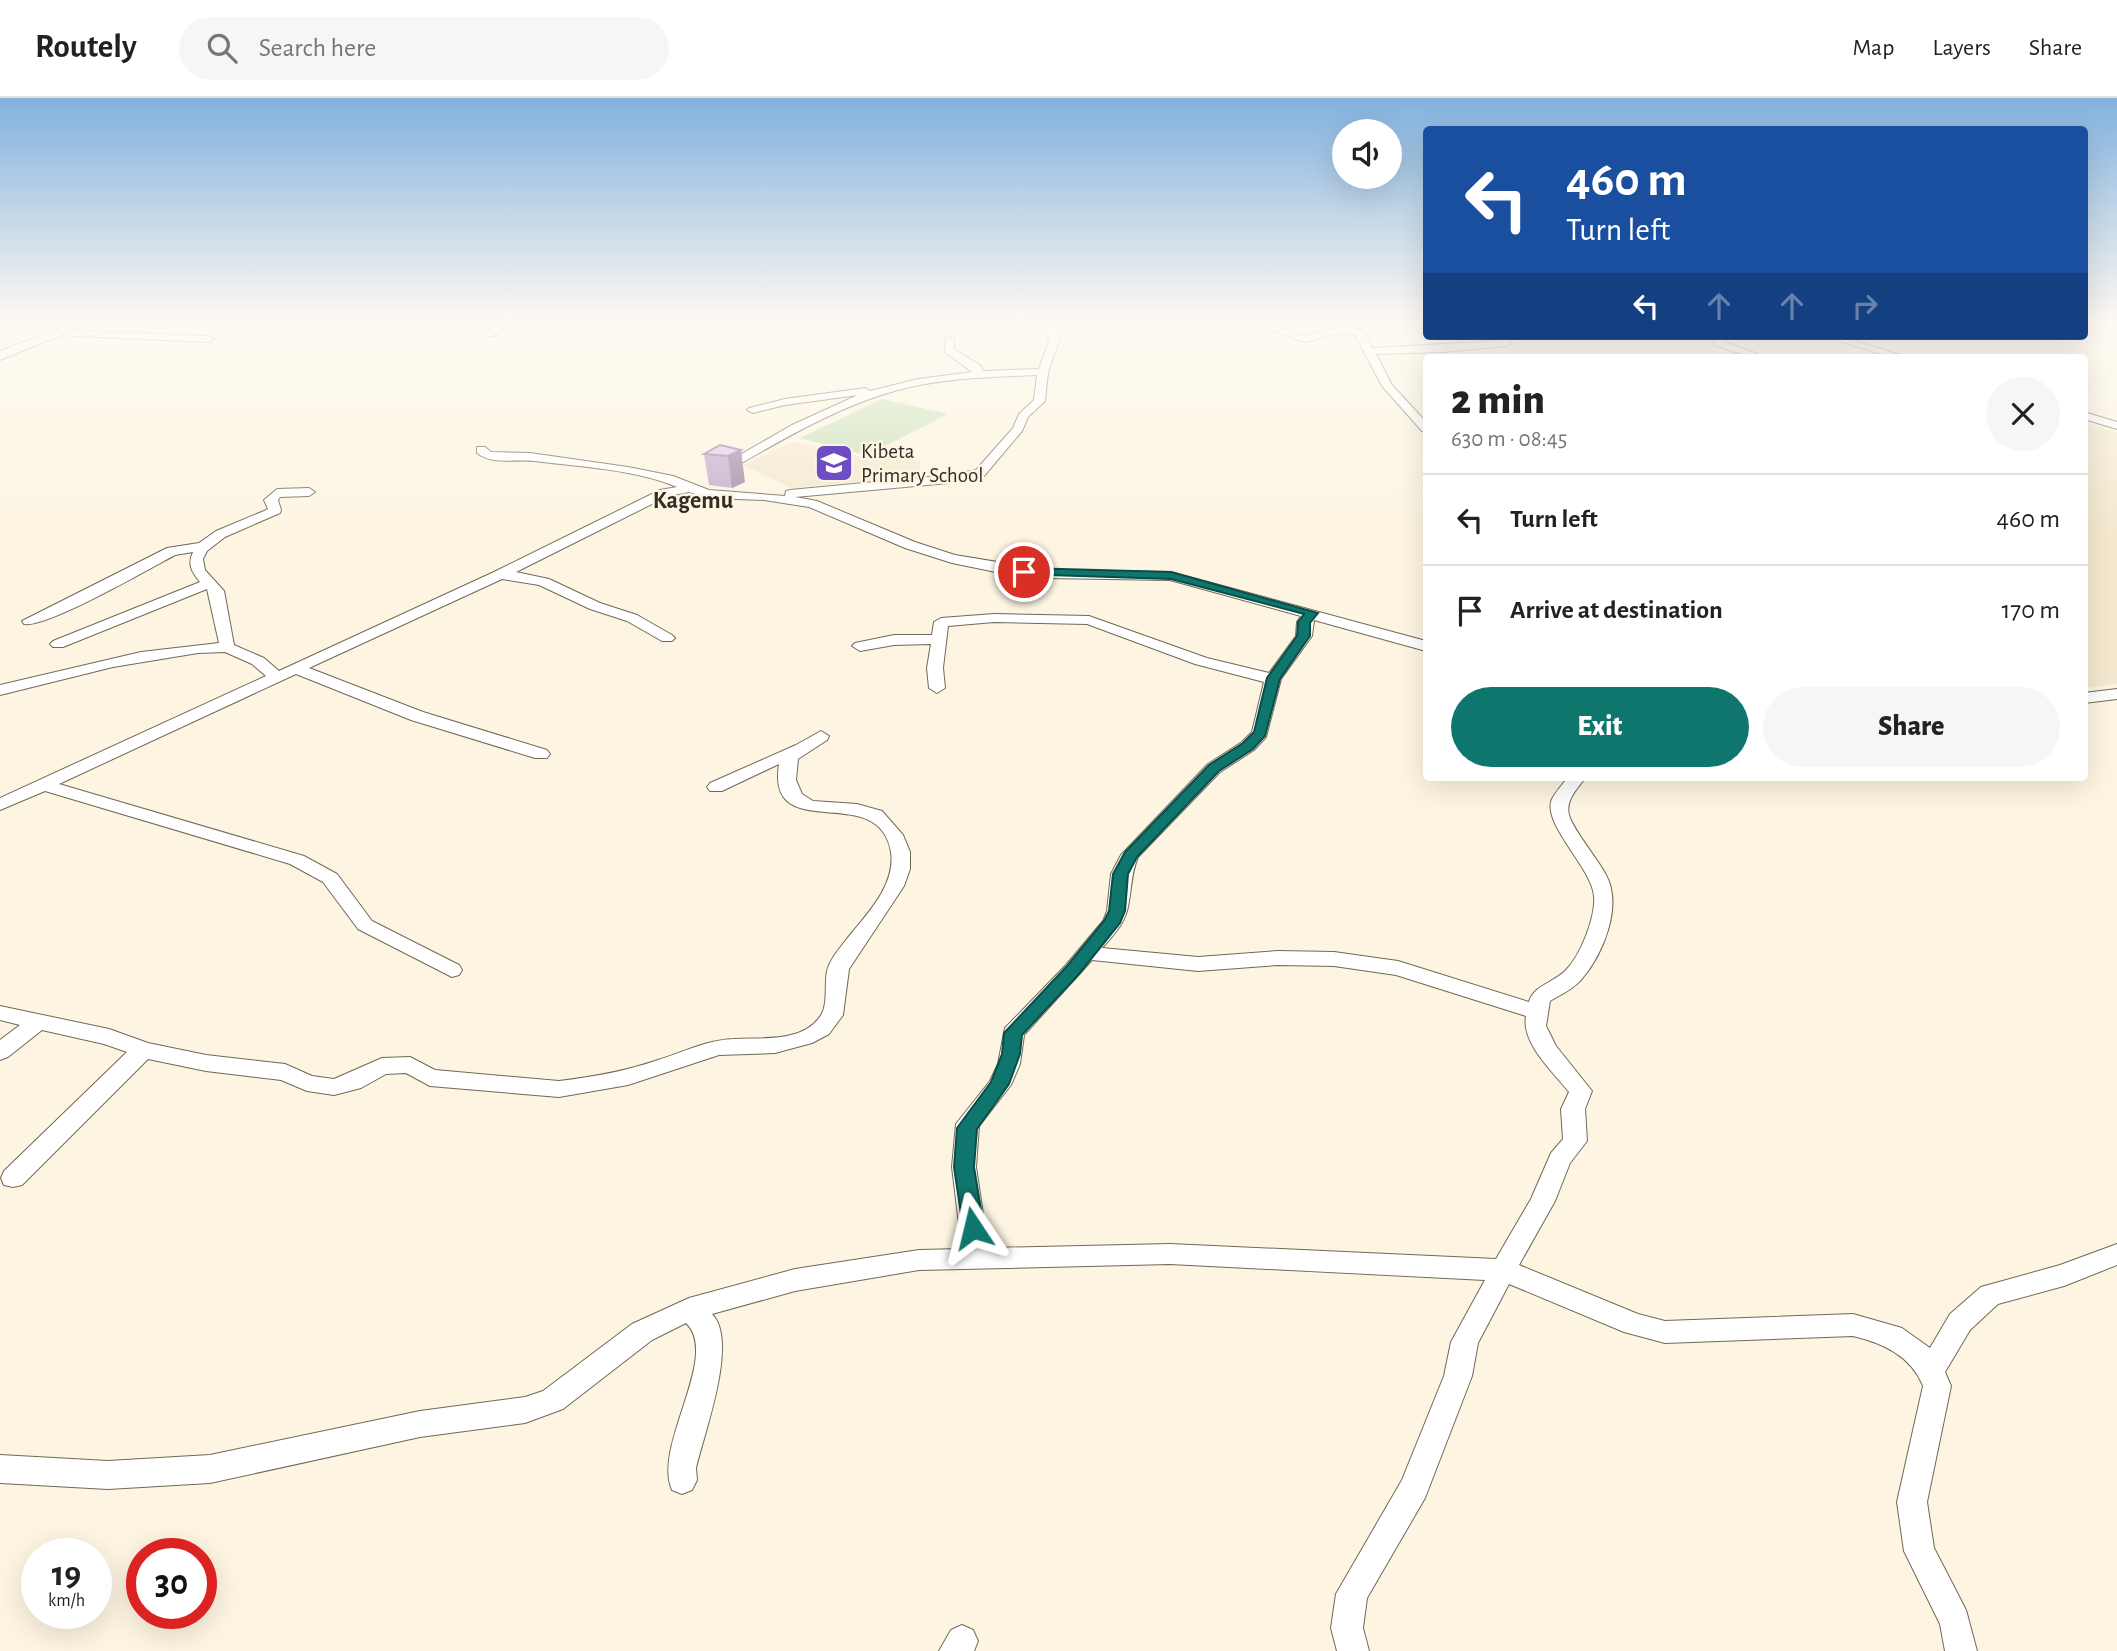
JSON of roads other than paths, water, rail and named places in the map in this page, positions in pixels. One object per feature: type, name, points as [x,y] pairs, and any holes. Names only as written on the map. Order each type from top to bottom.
[{"type":"street","points":[[752,410],[823,395],[854,392]]},
{"type":"street","points":[[0,805],[499,575],[607,524],[664,493],[690,488],[827,413],[879,392]]},
{"type":"street","points":[[481,450],[488,456],[538,458],[640,473],[670,479],[708,494],[764,496],[949,479],[980,473],[1018,429],[1023,416],[1039,401],[1040,392]]},
{"type":"street","points":[[1393,392],[1423,426]]},
{"type":"street","points":[[2088,416],[2117,426]]},
{"type":"street","points":[[29,621],[76,601],[172,551],[203,547],[226,531],[269,514],[275,510],[274,503],[270,500],[277,493],[309,492]]},
{"type":"street","points":[[764,496],[812,504],[885,536],[964,562],[1046,574],[1171,576],[1423,645]]},
{"type":"street","points":[[203,547],[196,567],[217,590],[227,647]]},
{"type":"street","points":[[499,575],[527,577],[544,582],[595,606],[632,618],[667,638]]},
{"type":"street","points":[[58,644],[210,583]]},
{"type":"street","points":[[975,1257],[964,1167],[967,1128],[1000,1084],[1011,1054],[1013,1033],[1088,953],[1112,923],[1117,911],[1121,874],[1130,855],[1214,768],[1248,746],[1260,733],[1273,678],[1304,636],[1304,622],[1312,613]]},
{"type":"street","points":[[937,688],[935,668],[938,639],[940,624],[945,620],[1089,620],[1189,658],[1273,678]]},
{"type":"street","points":[[860,646],[909,639],[938,639]]},
{"type":"street","points":[[0,690],[151,655],[195,648],[227,647],[258,661],[277,677]]},
{"type":"street","points":[[296,669],[418,716],[541,754]]},
{"type":"street","points":[[2088,698],[2117,694]]},
{"type":"street","points":[[716,787],[821,736]]},
{"type":"street","points":[[0,1013],[108,1037],[144,1050],[206,1063],[285,1072],[307,1083],[334,1087],[353,1082],[382,1066],[410,1065],[430,1078],[559,1089],[630,1077],[723,1047],[766,1048],[795,1042],[820,1029],[830,1020],[835,1007],[835,980],[839,967],[880,911],[902,864],[898,843],[887,823],[877,815],[863,811],[822,808],[801,803],[795,798],[787,785],[786,771],[790,757],[796,750]]},
{"type":"street","points":[[1353,1651],[1347,1628],[1352,1594],[1414,1488],[1458,1376],[1465,1342],[1543,1201],[1560,1159],[1575,1141],[1573,1109],[1581,1091],[1547,1050],[1535,1026],[1540,998],[1572,977],[1579,968],[1599,929],[1603,911],[1604,895],[1598,877],[1560,816],[1560,801],[1574,781]]},
{"type":"street","points":[[43,785],[297,860],[330,878],[365,925],[452,970]]},
{"type":"street","points":[[1088,953],[1198,964],[1278,958],[1334,959],[1398,968],[1537,1013]]},
{"type":"street","points":[[0,1052],[38,1021]]},
{"type":"street","points":[[13,1178],[99,1094],[111,1077],[144,1050]]},
{"type":"street","points":[[0,1469],[108,1475],[183,1472],[420,1424],[525,1410],[554,1400],[642,1332],[690,1309],[795,1280],[919,1260],[1170,1254],[1503,1270],[1634,1324],[1665,1332],[1853,1325],[1874,1328],[1900,1339],[1931,1371],[1937,1386],[1912,1502],[1913,1520],[1919,1551],[1955,1621],[1961,1651]]},
{"type":"street","points":[[1931,1371],[1960,1322],[1990,1295],[2064,1275],[2117,1254]]},
{"type":"street","points":[[682,1480],[681,1468],[710,1354],[706,1325],[690,1309]]},
{"type":"place","name":"Kibeta Primary School","points":[[834,463]]},
{"type":"district","name":"Kagemu","points":[[693,501]]}]
